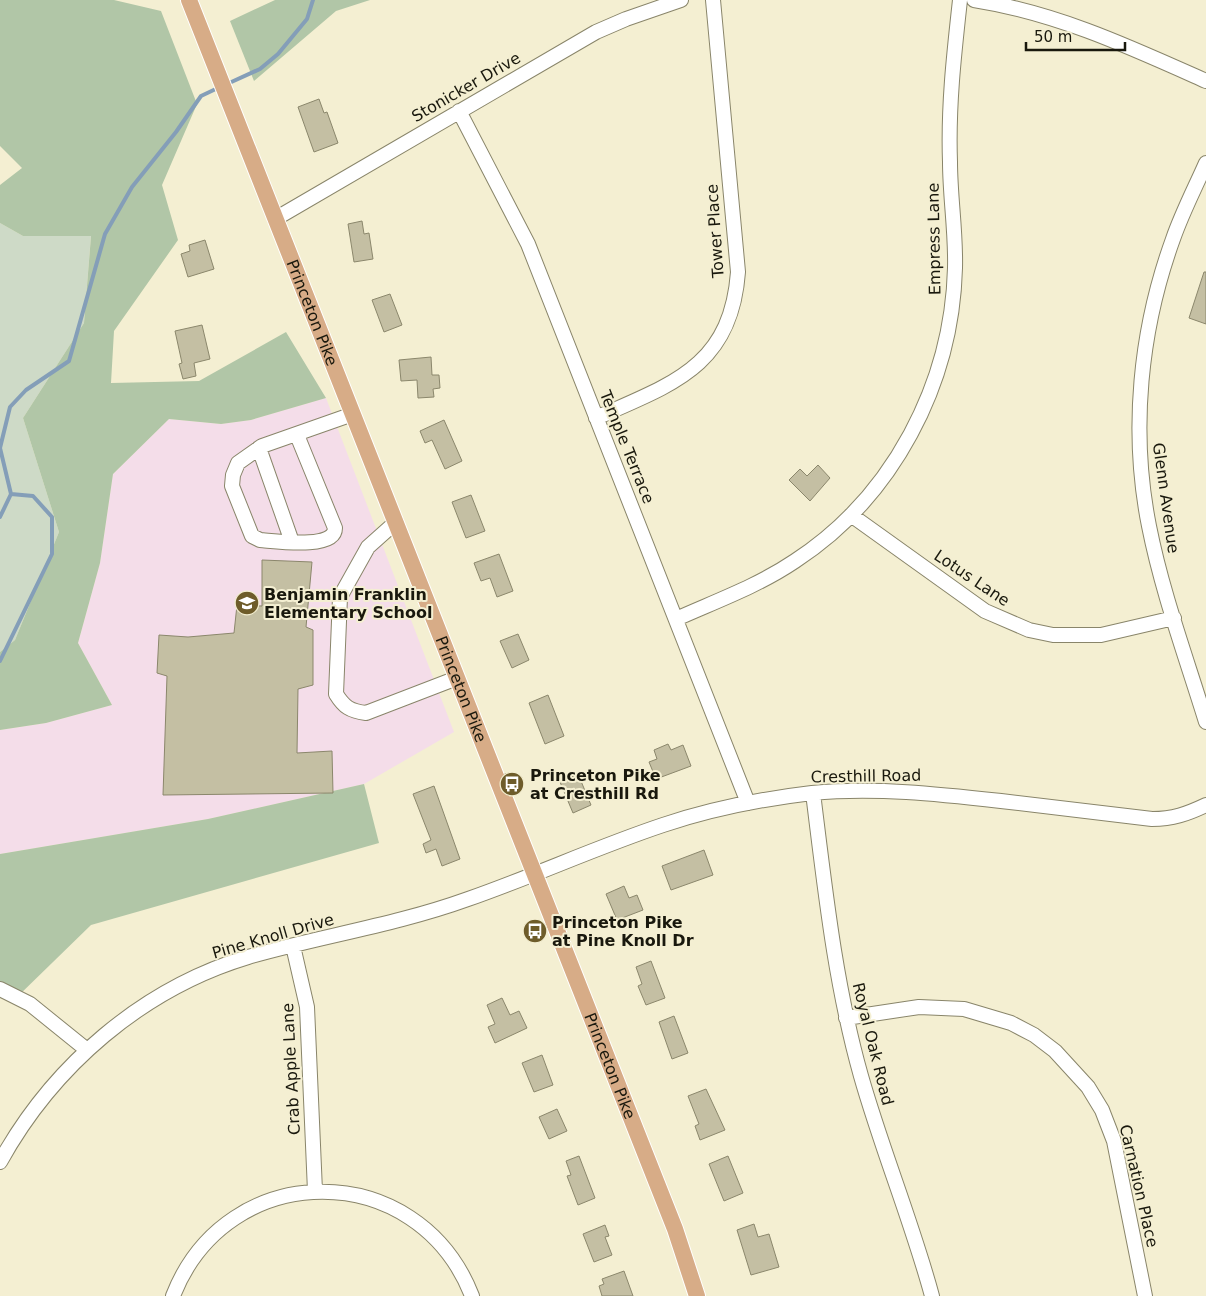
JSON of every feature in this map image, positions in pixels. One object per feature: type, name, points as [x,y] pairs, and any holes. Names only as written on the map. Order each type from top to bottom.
[{"type":"main road","name":"Princeton Pike","points":[[189,0],[675,1229],[697,1296]]},
{"type":"street","name":"Stonicker Drive","points":[[275,219],[596,32],[648,10],[680,0]]},
{"type":"street","name":"Tower Place","points":[[596,418],[672,384],[688,373],[717,342],[732,311],[738,272],[712,0]]},
{"type":"street","name":"Empress Lane","points":[[676,619],[763,580],[796,561],[826,538],[851,515],[889,470],[913,431],[940,366],[949,330],[955,267],[950,162],[950,88],[960,0]]},
{"type":"street","points":[[974,0],[1029,11],[1082,27],[1206,81]]},
{"type":"street","name":"Temple Terrace","points":[[459,111],[528,244],[748,803]]},
{"type":"street","name":"Glenn Avenue","points":[[1206,163],[1181,218],[1161,275],[1150,320],[1140,395],[1140,451],[1148,525],[1206,722]]},
{"type":"street","points":[[298,435],[335,528],[335,534],[332,538],[321,542],[260,540],[252,536],[232,486],[233,475],[238,463],[259,448],[353,414]]},
{"type":"street","points":[[259,448],[292,542]]},
{"type":"street","name":"Lotus Lane","points":[[851,515],[984,611],[1029,630],[1061,636],[1101,635],[1174,618]]},
{"type":"street","points":[[396,522],[368,547],[340,597],[336,694],[343,705],[353,711],[366,713],[458,678]]},
{"type":"street","name":"Cresthill Road","points":[[534,874],[663,825],[748,803],[813,793],[869,791],[929,793],[1152,819],[1184,816],[1206,805]]},
{"type":"street","name":"Royal Oak Road","points":[[813,793],[829,925],[846,1018],[861,1076],[932,1296]]},
{"type":"street","name":"Pine Knoll Drive","points":[[0,1162],[20,1128],[42,1098],[87,1050],[122,1021],[185,982],[247,958],[421,915],[534,874]]},
{"type":"street","name":"Crab Apple Lane","points":[[293,946],[307,1007],[315,1191]]},
{"type":"street","points":[[0,989],[30,1004],[87,1050]]},
{"type":"street","name":"Carnation Place","points":[[846,1018],[918,1007],[964,1009],[1011,1023],[1034,1035],[1055,1051],[1088,1087],[1102,1110],[1114,1141],[1145,1296]]},
{"type":"street","points":[[173,1296],[189,1262],[224,1225],[258,1204],[280,1197],[315,1191],[362,1196],[403,1213],[424,1227],[442,1244],[456,1262],[472,1296]]},
{"type":"shaded area","name":"Benjamin Franklin Elementary School","points":[[326,398],[454,732],[364,784],[208,819],[0,854],[0,730],[46,723],[112,705],[78,643],[100,563],[113,474],[169,419],[221,424],[251,420]]},
{"type":"green space","points":[[0,0],[114,0],[161,11],[197,104],[162,185],[178,240],[114,331],[111,383],[199,381],[286,332],[326,398],[251,420],[221,424],[169,419],[113,474],[100,563],[78,643],[112,705],[46,723],[0,730],[0,652],[15,640],[59,532],[23,418],[84,323],[91,236],[23,236],[0,223],[0,185],[22,168],[0,146]]},
{"type":"green space","points":[[275,0],[370,0],[336,11],[254,81],[230,21]]},
{"type":"green space","points":[[0,223],[23,236],[91,235],[84,323],[23,418],[59,532],[15,640],[0,652]]},
{"type":"green space","points":[[364,784],[379,843],[91,925],[14,1000],[0,998],[0,854],[208,819]]},
{"type":"building","points":[[319,99],[324,113],[327,112],[338,143],[314,152],[298,107]]},
{"type":"building","points":[[362,221],[364,234],[369,233],[373,259],[354,262],[348,224]]},
{"type":"building","points":[[205,240],[214,269],[188,277],[181,254],[190,251],[189,245]]},
{"type":"building","points":[[1204,272],[1206,272],[1206,324],[1189,318]]},
{"type":"building","points":[[390,294],[402,325],[384,332],[372,300]]},
{"type":"building","points":[[202,325],[210,359],[194,363],[196,376],[183,379],[179,364],[182,363],[175,331]]},
{"type":"building","points":[[431,357],[432,375],[439,375],[440,388],[433,389],[434,397],[418,398],[417,380],[401,381],[399,360]]},
{"type":"building","points":[[444,420],[462,461],[445,469],[432,440],[425,443],[420,431]]},
{"type":"building","points":[[818,465],[830,478],[810,501],[789,480],[800,469],[807,476]]},
{"type":"building","points":[[471,495],[485,531],[466,538],[452,502]]},
{"type":"building","points":[[499,554],[513,591],[497,597],[490,578],[481,581],[474,563]]},
{"type":"building","name":"Benjamin Franklin Elementary School","points":[[262,560],[312,562],[306,627],[313,630],[313,685],[298,689],[297,753],[332,751],[333,793],[163,795],[167,676],[157,673],[159,635],[188,637],[234,633],[237,605],[262,606]]},
{"type":"building","points":[[518,634],[529,660],[512,668],[500,641]]},
{"type":"building","points":[[548,695],[564,736],[545,744],[529,703]]},
{"type":"building","points":[[668,744],[671,750],[683,745],[691,766],[656,779],[649,762],[657,759],[654,750]]},
{"type":"building","points":[[578,774],[591,805],[573,813],[560,782]]},
{"type":"building","points":[[434,786],[460,859],[442,866],[436,849],[426,853],[423,844],[431,840],[413,794]]},
{"type":"building","points":[[704,850],[713,875],[671,890],[662,866]]},
{"type":"building","points":[[624,886],[629,898],[637,895],[643,910],[617,920],[606,894]]},
{"type":"building","points":[[651,961],[665,998],[646,1005],[638,986],[642,984],[636,967]]},
{"type":"building","points":[[502,998],[510,1015],[519,1011],[527,1028],[495,1043],[488,1027],[495,1024],[487,1005]]},
{"type":"building","points":[[674,1016],[688,1053],[672,1059],[659,1022]]},
{"type":"building","points":[[542,1055],[553,1085],[534,1092],[522,1063]]},
{"type":"building","points":[[706,1089],[725,1130],[700,1140],[695,1126],[699,1124],[688,1096]]},
{"type":"building","points":[[557,1109],[567,1131],[549,1139],[539,1117]]},
{"type":"building","points":[[579,1156],[595,1198],[578,1205],[567,1176],[571,1175],[566,1161]]},
{"type":"building","points":[[728,1156],[743,1193],[724,1201],[709,1164]]},
{"type":"building","points":[[754,1224],[758,1237],[769,1234],[779,1267],[751,1275],[737,1230]]},
{"type":"building","points":[[605,1225],[609,1236],[605,1237],[612,1255],[594,1262],[583,1234]]},
{"type":"building","points":[[624,1271],[633,1296],[602,1296],[599,1286],[604,1284],[602,1279]]},
{"type":"waterway","points":[[227,84],[260,69],[278,54],[307,19],[313,0]]},
{"type":"waterway","points":[[0,661],[52,554],[52,517],[33,496],[11,494],[0,448],[10,407],[26,390],[69,361],[105,234],[132,187],[176,132],[201,96],[220,87]]},
{"type":"waterway","points":[[0,517],[11,494]]},
{"type":"place","name":"Benjamin Franklin Elementary School","points":[[247,603]]},
{"type":"place","name":"Princeton Pike at Cresthill Rd","points":[[512,784]]},
{"type":"place","name":"Princeton Pike at Pine Knoll Dr","points":[[535,931]]}]
